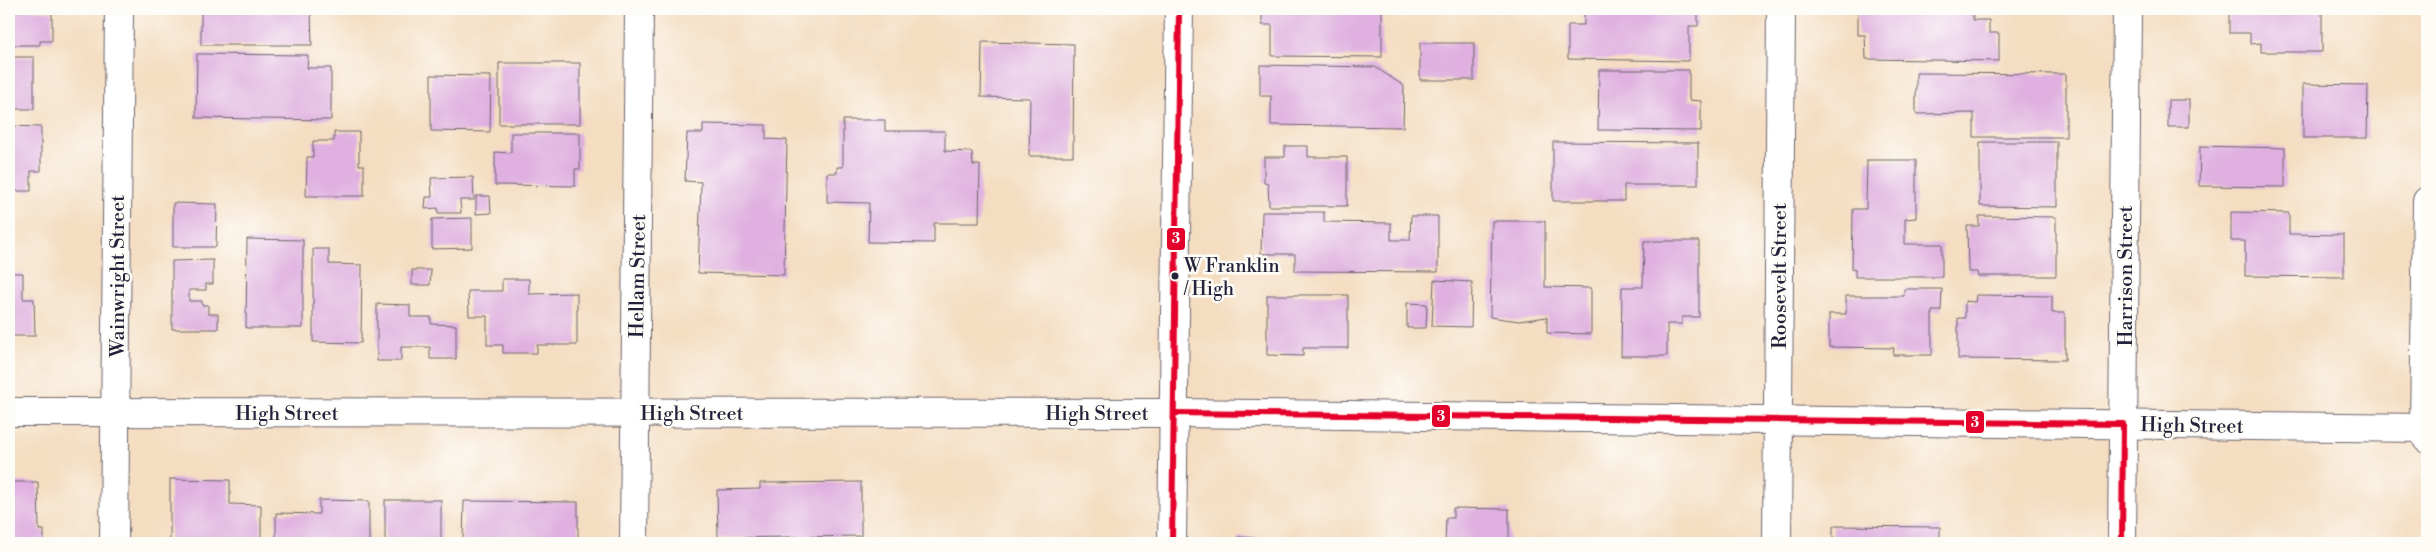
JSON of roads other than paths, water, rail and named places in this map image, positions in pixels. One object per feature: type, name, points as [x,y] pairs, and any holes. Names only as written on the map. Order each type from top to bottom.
[{"type":"street","name":"Wainwright Street","points":[[114,543],[119,9]]},
{"type":"street","name":"Hellam Street","points":[[634,543],[639,9]]},
{"type":"street","points":[[1172,543],[1179,9]]},
{"type":"street","name":"Roosevelt Street","points":[[1777,543],[1781,9]]},
{"type":"street","name":"Harrison Street","points":[[2122,543],[2127,9]]},
{"type":"street","points":[[2426,434],[2427,201]]},
{"type":"street","name":"High Street","points":[[9,412],[1174,414],[2123,424],[2426,434]]},
{"type":"place","name":"W Franklin / High","points":[[1175,276]]}]
